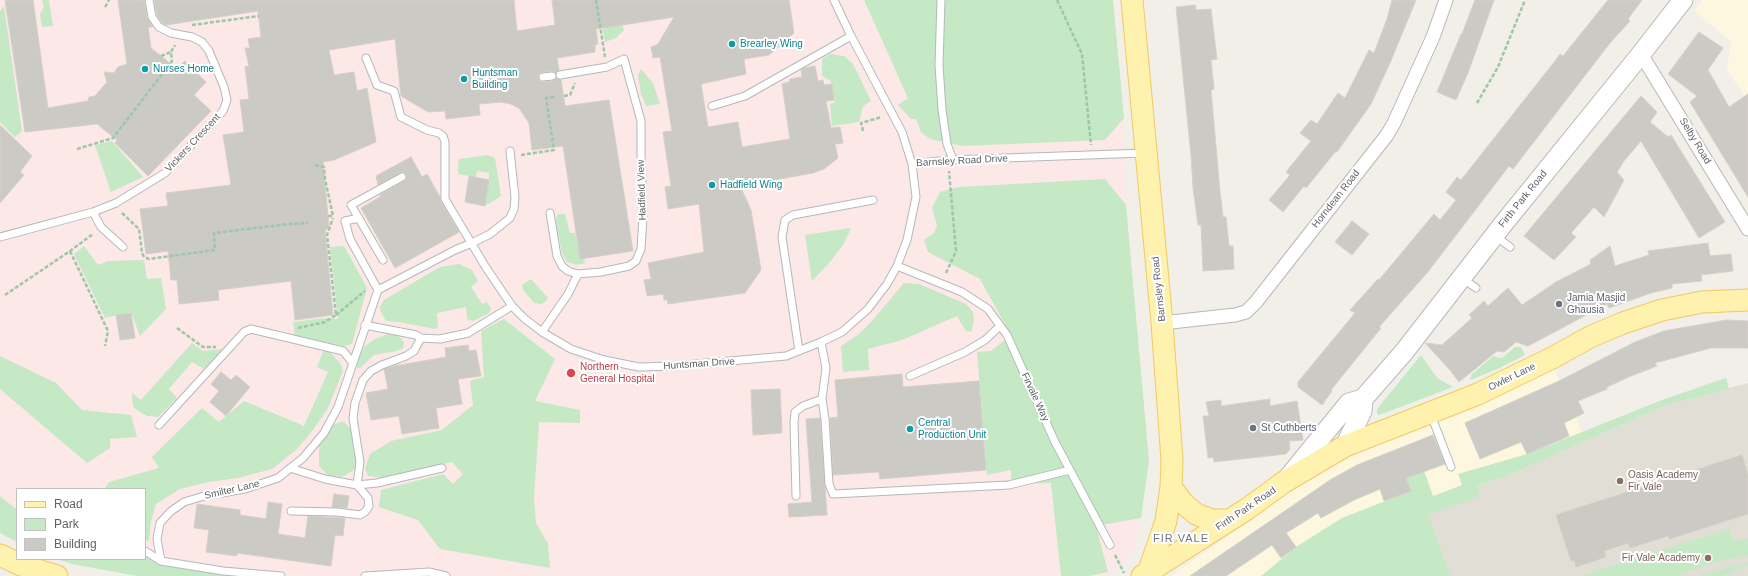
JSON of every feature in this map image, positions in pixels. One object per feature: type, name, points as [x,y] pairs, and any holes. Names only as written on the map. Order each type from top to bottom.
[{"type":"main road","name":"Barnsley Road","points":[[1132,0],[1162,323],[1172,460],[1171,487],[1166,521],[1146,575]]},
{"type":"main road","name":"Firth Park Road","points":[[1345,446],[1362,411],[1364,399],[1404,352],[1469,283],[1494,235],[1683,0]]},
{"type":"main road","name":"Owler Lane","points":[[1284,482],[1345,446],[1478,394],[1552,358],[1592,336],[1623,323],[1662,310],[1702,302],[1748,300]]},
{"type":"main road","name":"Firth Park Road","points":[[1146,575],[1230,520],[1284,482],[1349,403],[1364,399]]},
{"type":"main road","points":[[1171,487],[1183,503],[1196,514],[1212,520],[1230,520]]},
{"type":"main road","points":[[0,555],[21,565],[57,576]]},
{"type":"street","name":"Horndean Road","points":[[1162,323],[1235,316],[1246,312],[1256,302],[1387,135],[1394,123],[1433,37],[1446,0]]},
{"type":"street","name":"Selby Road","points":[[1641,54],[1748,229]]},
{"type":"lane","name":"Vickers Crescent","points":[[0,237],[93,212],[116,203],[165,173],[223,111],[227,100],[224,87],[209,51],[202,42],[192,37],[171,33],[159,27],[152,17],[149,0]]},
{"type":"lane","name":"Barnsley Road Drive","points":[[834,0],[851,36],[902,132],[912,164],[951,160],[1146,153]]},
{"type":"lane","points":[[941,0],[939,73],[947,144],[951,160]]},
{"type":"lane","points":[[712,106],[745,96],[851,36]]},
{"type":"lane","name":"Huntsman Drive","points":[[366,58],[377,85],[394,91],[401,117],[443,136],[445,148],[445,199],[485,266],[512,306],[525,319],[542,332],[571,349],[604,360],[639,367],[674,366],[786,356],[842,332],[868,309],[887,284],[897,266],[907,240],[916,197],[912,164]]},
{"type":"lane","name":"Hadfield View","points":[[560,75],[607,66],[624,58],[641,121],[643,217],[641,249],[636,261],[629,266],[601,272],[578,274]]},
{"type":"lane","points":[[543,76],[552,76]]},
{"type":"lane","points":[[359,218],[345,221],[350,239],[377,292],[456,250],[490,234],[510,218],[514,208],[510,151]]},
{"type":"lane","points":[[383,260],[351,205],[402,178]]},
{"type":"lane","points":[[799,351],[782,237],[785,220],[793,215],[873,200]]},
{"type":"lane","points":[[93,212],[102,227],[123,247]]},
{"type":"lane","points":[[542,332],[568,294],[578,274],[568,271],[562,266],[557,256],[550,213]]},
{"type":"lane","points":[[1494,235],[1510,247]]},
{"type":"lane","name":"Firvale Way","points":[[897,266],[962,292],[988,309],[1007,335],[1070,470],[1110,545]]},
{"type":"lane","name":"Smilter Lane","points":[[161,561],[157,540],[160,523],[170,512],[184,502],[245,489],[278,478],[303,458],[324,433],[338,407],[377,292]]},
{"type":"lane","points":[[366,325],[416,335],[421,338],[440,339],[468,333],[512,306]]},
{"type":"lane","points":[[910,376],[965,352],[985,340],[1000,326]]},
{"type":"lane","points":[[159,425],[244,332],[251,329],[343,351],[354,362]]},
{"type":"lane","points":[[291,511],[337,512],[360,515],[366,512],[369,506],[368,498],[357,485],[360,462],[353,418],[355,403],[363,380],[371,371],[414,351],[421,338]]},
{"type":"lane","points":[[821,342],[826,368],[822,399],[825,419],[828,484],[833,494],[1009,485],[1070,470]]},
{"type":"lane","points":[[796,496],[795,412],[803,406],[822,399]]},
{"type":"lane","points":[[1430,413],[1451,467]]},
{"type":"lane","points":[[290,468],[325,479],[357,485],[377,483],[442,468]]},
{"type":"lane","points":[[146,552],[161,561],[223,570],[281,576]]},
{"type":"lane","points":[[365,576],[429,572],[446,576]]},
{"type":"path","points":[[105,7],[109,0]]},
{"type":"path","points":[[596,0],[607,66]]},
{"type":"path","points":[[1057,0],[1082,54],[1092,156]]},
{"type":"path","points":[[1477,103],[1498,67],[1525,0]]},
{"type":"path","points":[[77,149],[113,138],[172,61],[172,52],[186,26],[259,16]]},
{"type":"path","points":[[161,56],[172,52]]},
{"type":"path","points":[[564,96],[570,95],[580,72]]},
{"type":"path","points":[[531,154],[554,150],[546,98],[555,97]]},
{"type":"path","points":[[863,131],[861,124],[893,114]]},
{"type":"path","points":[[941,284],[956,251],[951,160]]},
{"type":"path","points":[[315,165],[324,167],[333,216],[327,235],[336,315]]},
{"type":"path","points":[[116,203],[120,211],[139,228],[142,253],[144,257],[149,259],[215,250],[214,233],[289,224],[308,224]]},
{"type":"path","points":[[328,216],[333,216],[345,221]]},
{"type":"path","points":[[5,295],[70,251],[102,227]]},
{"type":"path","points":[[70,251],[108,331],[105,346]]},
{"type":"path","points":[[295,328],[325,322],[336,315],[366,290],[377,292]]},
{"type":"path","points":[[177,328],[203,347],[231,346]]},
{"type":"path","points":[[1110,545],[1126,576]]},
{"type":"shaded area","name":"Northern General Hospital","points":[[0,0],[1113,0],[1124,118],[1126,205],[1149,461],[1135,545],[1121,566],[1105,576],[137,576],[72,564],[60,560],[146,560],[146,488],[16,488],[16,541],[0,533]]},
{"type":"shaded area","points":[[1702,0],[1748,0],[1748,101],[1727,70],[1731,41],[1694,11]]},
{"type":"shaded area","points":[[1553,367],[1576,417],[1585,441],[1272,576],[1171,576],[1289,493],[1350,457]]},
{"type":"shaded area","name":"Oasis Academy Fir Vale","points":[[1748,383],[1748,576],[1272,576],[1427,514],[1479,496],[1477,486],[1507,476],[1666,405]]},
{"type":"green space","points":[[42,0],[49,0],[53,26],[42,27],[40,14],[44,7]]},
{"type":"green space","points":[[598,0],[612,26],[622,25],[624,30],[616,38],[605,42]]},
{"type":"green space","points":[[864,0],[1113,0],[1124,118],[1105,140],[962,146],[930,139],[921,132],[916,119],[911,119],[898,105],[908,98]]},
{"type":"green space","points":[[4,6],[22,131],[15,137],[0,122],[0,11]]},
{"type":"green space","points":[[830,54],[844,56],[853,64],[871,101],[863,106],[859,122],[832,126],[830,104],[835,102],[831,81],[822,76],[822,59]]},
{"type":"green space","points":[[641,69],[653,83],[660,104],[646,106],[641,94],[638,75]]},
{"type":"green space","points":[[112,141],[143,177],[111,192],[95,145]]},
{"type":"green space","points":[[488,155],[495,158],[501,196],[485,206],[489,173],[477,171],[476,177],[458,174],[458,164],[459,159]]},
{"type":"green space","points":[[1105,179],[1126,205],[1149,461],[1141,518],[1096,526],[1108,572],[1088,576],[1061,576],[1051,483],[1011,484],[1011,470],[987,475],[977,352],[991,351],[1011,335],[980,279],[928,252],[924,240],[934,233],[937,225],[932,208],[940,192],[959,187]]},
{"type":"green space","points":[[558,214],[565,214],[570,233],[575,233],[580,258],[584,258],[585,263],[577,265],[567,262],[562,253],[556,219]]},
{"type":"green space","points":[[851,228],[843,245],[830,262],[812,281],[805,235]]},
{"type":"green space","points":[[84,246],[98,265],[108,261],[144,260],[147,279],[161,278],[166,309],[140,336],[131,312],[105,318],[74,254]]},
{"type":"green space","points":[[344,246],[367,288],[352,344],[344,346],[295,336],[293,322],[327,318],[338,319],[330,247]]},
{"type":"green space","points":[[459,264],[472,270],[478,281],[471,287],[482,304],[487,302],[491,309],[489,313],[473,321],[467,319],[466,307],[437,313],[438,327],[435,329],[386,321],[380,307],[384,300],[440,267]]},
{"type":"green space","points":[[531,279],[548,298],[544,303],[534,303],[523,290],[522,285]]},
{"type":"green space","points":[[904,283],[919,284],[966,304],[973,312],[974,321],[971,332],[965,330],[957,316],[902,340],[868,349],[869,370],[843,372],[841,346],[859,334],[871,322]]},
{"type":"green space","points":[[504,319],[555,359],[535,401],[580,410],[580,423],[539,422],[534,498],[536,523],[548,544],[550,568],[440,549],[418,520],[379,507],[381,490],[443,474],[453,484],[463,474],[452,462],[386,478],[368,476],[365,468],[370,454],[391,441],[442,430],[473,405],[470,381],[484,377],[481,331]]},
{"type":"green space","points":[[388,334],[397,334],[404,342],[403,348],[397,351],[374,355],[360,368],[355,367],[364,347],[373,340]]},
{"type":"green space","points":[[192,343],[203,351],[223,349],[204,369],[192,362],[169,389],[177,398],[158,417],[147,416],[134,408],[132,393],[141,400]]},
{"type":"green space","points":[[325,347],[340,363],[343,371],[328,408],[310,434],[296,450],[272,469],[238,478],[209,482],[180,489],[156,504],[151,521],[149,541],[146,540],[146,488],[105,488],[109,482],[159,468],[152,457],[202,408],[219,422],[244,401],[304,426],[328,372],[317,367]]},
{"type":"green space","points":[[1515,347],[1521,347],[1525,355],[1495,370],[1470,380],[1471,375],[1491,358],[1494,356],[1502,358]]},
{"type":"green space","points":[[1421,355],[1437,378],[1453,387],[1379,415],[1377,414],[1377,409]]},
{"type":"green space","points":[[0,356],[56,383],[82,410],[131,415],[137,437],[110,439],[110,448],[87,463],[0,389]]},
{"type":"green space","points":[[1726,378],[1729,389],[1666,405],[1507,476],[1477,486],[1480,496],[1428,515],[1450,576],[1261,576],[1296,547],[1342,518],[1411,491],[1406,478],[1424,471],[1433,496],[1462,485],[1458,474],[1527,454],[1662,400]]},
{"type":"green space","points":[[343,421],[352,430],[357,461],[354,470],[342,477],[328,475],[319,466],[319,446],[331,426]]},
{"type":"green space","points":[[0,496],[16,509],[16,541],[0,533]]},
{"type":"green space","points":[[1729,529],[1733,541],[1748,539],[1748,555],[1717,562],[1675,576],[1581,576]]},
{"type":"green space","points":[[146,556],[161,561],[281,576],[137,576],[72,564],[60,560],[146,560]]},
{"type":"green space","points":[[1748,563],[1748,565],[1723,576],[1697,576]]},
{"type":"building","points":[[5,0],[33,0],[48,108],[88,101],[89,97],[95,96],[107,82],[104,72],[114,73],[118,67],[127,64],[118,0],[144,0],[147,18],[153,27],[148,27],[151,48],[177,69],[185,61],[206,82],[194,95],[211,111],[148,176],[115,143],[117,140],[97,124],[25,132]]},
{"type":"building","points":[[154,0],[514,0],[517,31],[555,25],[552,0],[789,0],[794,33],[769,55],[744,59],[746,74],[701,84],[708,127],[738,122],[742,147],[790,139],[782,84],[789,82],[790,79],[802,77],[801,70],[804,68],[815,66],[818,81],[823,80],[824,85],[832,84],[834,100],[826,101],[831,128],[840,127],[843,143],[835,144],[838,158],[824,169],[813,173],[757,183],[742,190],[751,210],[761,270],[745,293],[668,304],[667,300],[664,300],[663,294],[647,296],[644,280],[651,279],[648,263],[704,252],[699,204],[668,209],[665,187],[671,186],[663,132],[672,131],[660,57],[653,58],[651,47],[658,44],[674,17],[596,29],[598,44],[595,45],[595,52],[557,58],[559,70],[556,73],[552,71],[542,72],[538,75],[541,82],[553,81],[556,78],[561,80],[565,106],[609,100],[633,251],[580,259],[563,146],[532,150],[529,123],[519,108],[511,104],[501,102],[479,104],[480,115],[446,119],[445,111],[428,112],[401,96],[395,39],[329,50],[334,75],[354,72],[357,91],[367,88],[376,142],[334,160],[323,162],[329,228],[325,230],[333,315],[295,320],[291,281],[218,290],[219,300],[179,304],[177,280],[171,280],[168,251],[146,254],[140,209],[168,206],[166,193],[231,185],[223,135],[244,132],[240,100],[249,99],[245,67],[249,66],[245,48],[250,48],[248,39],[261,37],[258,11],[166,25],[162,23],[157,15]]},
{"type":"building","points":[[1392,0],[1416,0],[1371,104],[1337,152],[1336,151],[1306,188],[1304,186],[1283,212],[1269,200],[1290,175],[1286,172],[1311,141],[1300,133],[1311,120],[1317,124],[1338,93],[1345,98],[1369,50],[1374,53],[1387,19]]},
{"type":"building","points":[[1475,0],[1494,0],[1468,73],[1456,100],[1437,92]]},
{"type":"building","points":[[1608,0],[1642,0],[1628,19],[1630,21],[1610,43],[1513,169],[1509,166],[1427,273],[1379,327],[1381,328],[1331,390],[1332,391],[1322,405],[1298,387],[1298,382],[1355,313],[1350,310],[1378,279],[1379,280],[1434,214],[1440,220],[1456,200],[1446,192],[1457,177],[1461,180],[1560,54],[1563,56]]},
{"type":"building","points":[[1195,5],[1196,10],[1211,9],[1217,59],[1211,60],[1214,89],[1211,90],[1223,217],[1226,217],[1229,246],[1233,246],[1234,269],[1203,271],[1201,225],[1198,225],[1193,188],[1176,7]]},
{"type":"building","points":[[1699,32],[1723,48],[1708,70],[1729,107],[1748,94],[1748,197],[1690,102],[1697,96],[1668,74]]},
{"type":"building","points":[[1641,96],[1657,112],[1650,122],[1668,137],[1671,135],[1725,222],[1699,238],[1641,141],[1617,172],[1624,180],[1604,217],[1594,207],[1571,233],[1576,237],[1554,260],[1524,236]]},
{"type":"building","points":[[0,125],[32,156],[20,172],[24,175],[0,203]]},
{"type":"building","points":[[411,157],[422,177],[427,174],[440,197],[441,202],[459,232],[395,268],[361,208],[406,180],[406,174],[402,172],[378,185],[376,176]]},
{"type":"building","points":[[469,176],[489,180],[485,206],[465,202]]},
{"type":"building","points":[[1352,221],[1369,234],[1352,255],[1335,242]]},
{"type":"building","points":[[1708,243],[1710,256],[1731,254],[1733,271],[1701,275],[1702,281],[1672,284],[1672,288],[1651,293],[1609,308],[1607,304],[1528,346],[1516,342],[1504,352],[1497,351],[1459,382],[1425,343],[1442,345],[1472,318],[1469,315],[1484,301],[1488,306],[1508,288],[1522,305],[1556,282],[1591,264],[1590,260],[1610,246],[1615,266],[1649,255],[1648,251]]},
{"type":"building","points":[[131,313],[135,338],[120,340],[116,315]]},
{"type":"building","points":[[1726,320],[1748,321],[1748,348],[1711,348],[1655,363],[1657,366],[1631,376],[1607,387],[1607,389],[1578,401],[1584,413],[1564,423],[1569,436],[1527,454],[1521,442],[1480,459],[1465,423],[1559,381],[1635,342],[1664,331]]},
{"type":"building","points":[[468,345],[469,351],[476,350],[481,376],[458,379],[462,404],[436,408],[439,428],[402,434],[399,416],[371,420],[366,393],[388,389],[384,369],[446,357],[445,348]]},
{"type":"building","points":[[221,372],[231,380],[236,375],[250,387],[226,416],[210,402],[219,391],[211,384]]},
{"type":"building","name":"Central Production Unit","points":[[902,374],[903,387],[979,381],[986,470],[880,479],[879,472],[833,475],[830,418],[838,417],[835,380]]},
{"type":"building","points":[[780,389],[782,433],[753,435],[751,390]]},
{"type":"building","name":"St Cuthberts","points":[[1270,399],[1270,406],[1297,401],[1303,440],[1289,441],[1290,449],[1286,454],[1214,462],[1213,457],[1208,458],[1203,416],[1209,416],[1206,402],[1221,400],[1221,406]]},
{"type":"building","points":[[820,418],[827,515],[789,517],[788,504],[812,502],[806,419]]},
{"type":"building","points":[[1433,435],[1445,464],[1406,478],[1411,491],[1384,501],[1380,489],[1354,500],[1321,518],[1318,513],[1286,533],[1296,547],[1281,558],[1272,545],[1226,576],[1190,576],[1330,480],[1357,465]]},
{"type":"building","name":"Oasis Academy Fir Vale","points":[[1742,455],[1748,475],[1748,514],[1669,539],[1668,536],[1630,548],[1628,543],[1604,551],[1606,557],[1576,567],[1574,560],[1571,561],[1556,515]]},
{"type":"building","points":[[334,494],[349,496],[347,508],[332,507]]},
{"type":"building","points":[[268,502],[282,504],[278,534],[305,538],[308,516],[345,518],[343,536],[335,535],[331,566],[237,553],[237,556],[206,552],[209,530],[194,528],[197,504],[240,510],[240,515],[266,519]]},
{"type":"place","name":"Brearley Wing","points":[[732,44]]},
{"type":"place","name":"Nurses Home","points":[[145,69]]},
{"type":"place","name":"Huntsman Building","points":[[464,79]]},
{"type":"place","name":"Hadfield Wing","points":[[712,185]]},
{"type":"place","name":"Jamia Masjid Ghausia","points":[[1559,304]]},
{"type":"place","name":"Northern General Hospital","points":[[571,373]]},
{"type":"place","name":"St Cuthberts","points":[[1253,428]]},
{"type":"place","name":"Central Production Unit","points":[[910,429]]},
{"type":"place","name":"Oasis Academy Fir Vale","points":[[1620,481]]},
{"type":"place","name":"Fir Vale Academy","points":[[1708,558]]},
{"type":"district","name":"FIR VALE","points":[[1181,539]]}]
